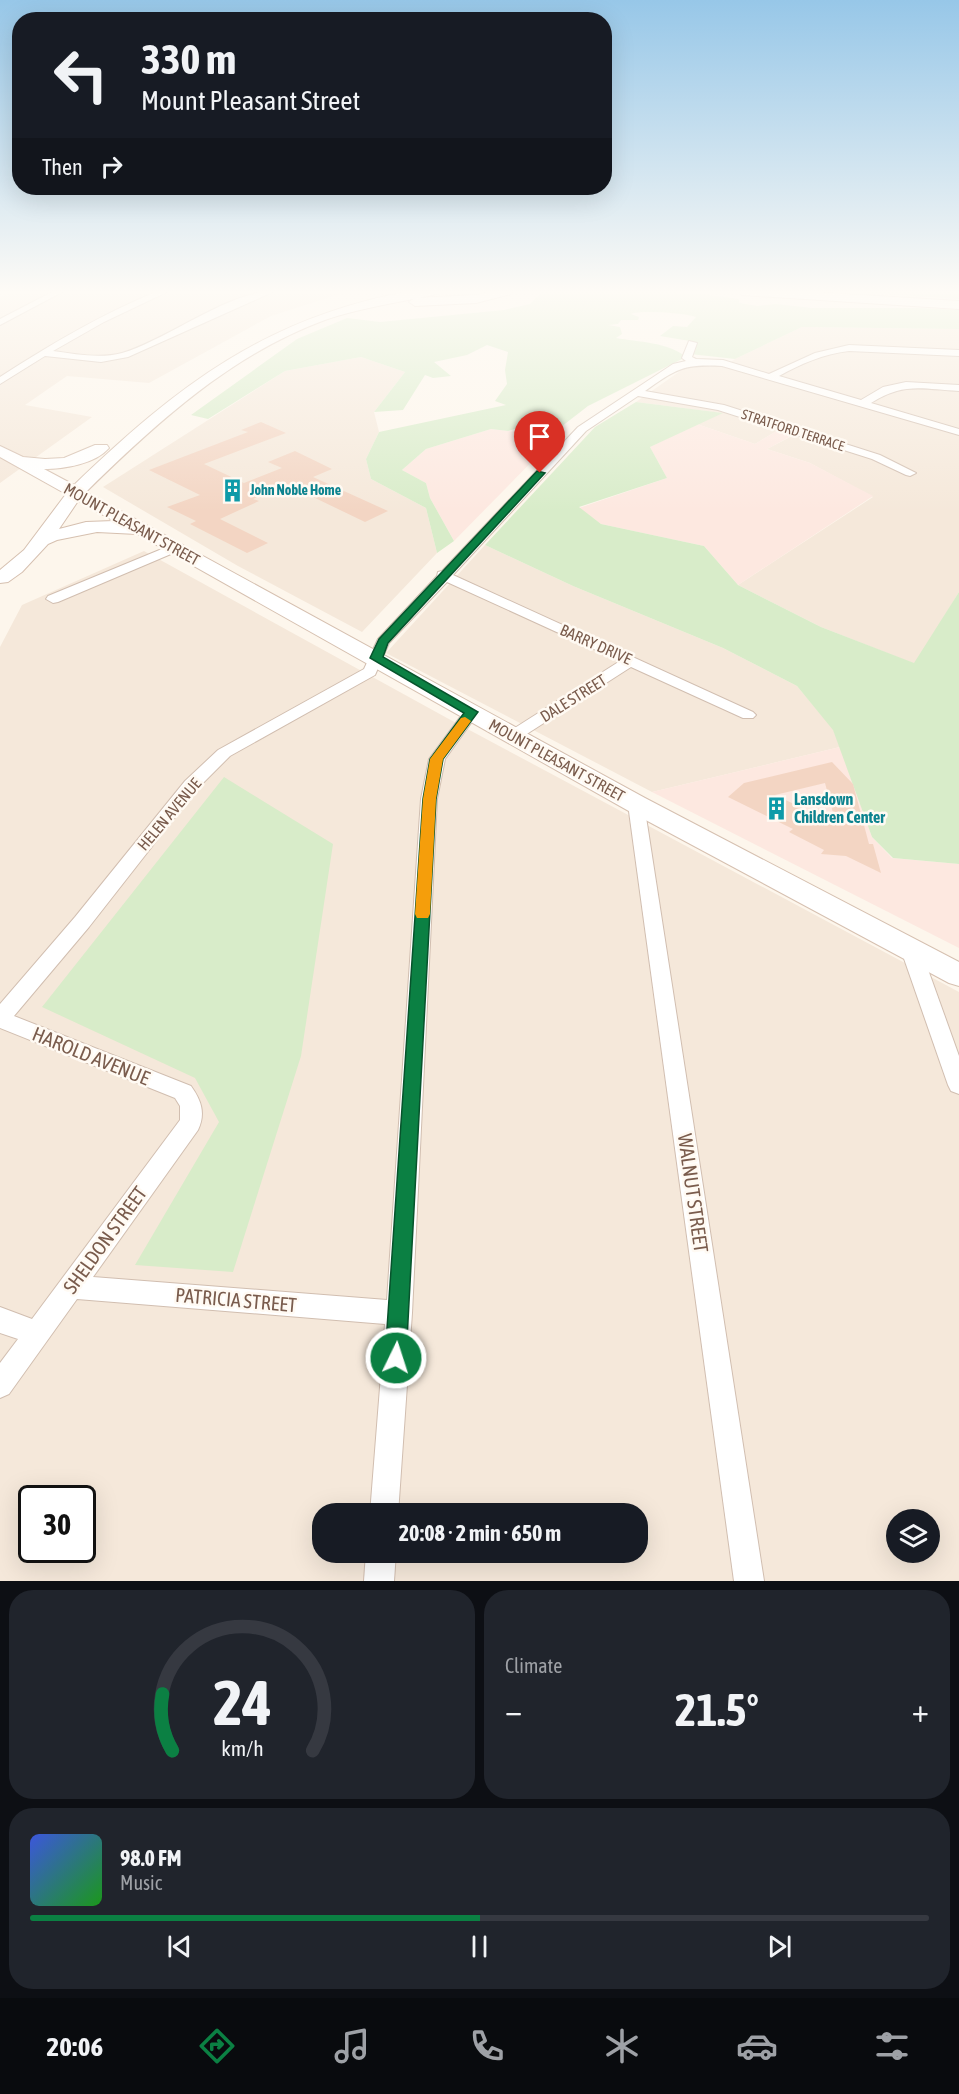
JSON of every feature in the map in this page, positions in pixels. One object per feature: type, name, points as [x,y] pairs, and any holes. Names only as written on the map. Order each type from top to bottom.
[{"type":"main road","points":[[15,459],[32,463],[57,464],[79,460],[101,448],[169,395],[214,365]]},
{"type":"main road","points":[[1,579],[24,562],[70,490],[157,418],[214,375],[232,365]]},
{"type":"main road","points":[[1,579],[4,565],[70,490],[101,448]]},
{"type":"main road","name":"MOUNT PLEASANT STREET","points":[[0,451],[636,804],[959,975]]},
{"type":"main road","points":[[39,541],[86,526],[121,526],[148,533]]},
{"type":"street","points":[[0,381],[25,365]]},
{"type":"street","name":"HELEN AVENUE","points":[[0,1018],[82,922],[191,785],[224,753],[370,672],[383,642],[443,575],[582,429],[681,365]]},
{"type":"street","points":[[729,365],[959,432]]},
{"type":"street","points":[[770,377],[793,365]]},
{"type":"street","points":[[862,404],[886,389],[906,386],[959,388]]},
{"type":"street","name":"STRATFORD TERRACE","points":[[636,393],[720,407],[876,457],[910,473]]},
{"type":"street","points":[[53,599],[174,548]]},
{"type":"street","name":"BARRY DRIVE","points":[[443,575],[748,715]]},
{"type":"street","name":"DALE STREET","points":[[513,736],[632,660]]},
{"type":"street","points":[[385,1503],[399,1313],[429,799],[437,759],[471,712]]},
{"type":"street","name":"WALNUT STREET","points":[[636,804],[749,1581]]},
{"type":"street","points":[[911,950],[959,1086]]},
{"type":"street","name":"HAROLD AVENUE","points":[[0,1018],[183,1092]]},
{"type":"street","name":"SHELDON STREET","points":[[0,1385],[190,1123],[193,1111],[191,1102],[183,1092]]},
{"type":"street","name":"PATRICIA STREET","points":[[73,1287],[399,1313]]},
{"type":"street","points":[[0,1320],[35,1334]]},
{"type":"street","points":[[379,1581],[380,1563]]},
{"type":"shaded area","points":[[0,365],[182,365],[149,383],[67,376],[25,405],[92,417],[0,483]]},
{"type":"shaded area","points":[[319,365],[384,365],[405,372],[374,412],[379,432],[366,459],[371,479],[426,508],[437,553],[362,632],[238,566],[103,487],[285,371]]},
{"type":"shaded area","points":[[727,365],[959,365],[959,592],[915,664],[821,627],[738,585],[873,497],[810,463],[767,449],[794,435],[780,429],[755,444],[697,424],[721,413],[636,402],[686,367],[724,367]]},
{"type":"shaded area","points":[[697,424],[755,444],[780,429],[795,434],[767,449],[810,463],[873,496],[738,585],[704,546],[601,524],[579,508],[667,478],[650,447]]},
{"type":"shaded area","points":[[491,429],[556,437],[454,541],[430,498],[426,483],[402,470],[426,449]]},
{"type":"shaded area","points":[[485,545],[573,586],[723,648],[797,686],[833,729],[840,747],[652,792],[386,653]]},
{"type":"shaded area","points":[[144,551],[447,718],[959,992],[959,1581],[0,1581],[0,647],[22,605]]},
{"type":"shaded area","points":[[840,747],[872,837],[892,858],[959,864],[959,948],[652,792]]},
{"type":"green space","points":[[261,365],[319,365],[285,371],[208,419],[191,415]]},
{"type":"green space","points":[[384,365],[437,365],[451,376],[433,378],[425,375],[403,410],[374,412],[405,372]]},
{"type":"green space","points":[[506,365],[670,365],[588,406],[557,430],[548,413],[508,431],[491,429],[426,449],[402,470],[426,483],[430,498],[454,541],[437,553],[426,508],[371,479],[366,459],[379,432],[506,405],[495,401],[507,384]]},
{"type":"green space","points":[[636,402],[723,413],[650,447],[667,478],[579,507],[601,524],[704,546],[738,585],[821,627],[914,663],[959,592],[959,864],[893,858],[872,837],[833,730],[797,686],[723,648],[573,586],[485,545],[595,427]]},
{"type":"green space","points":[[224,777],[333,844],[301,1056],[233,1272],[135,1265],[219,1122],[195,1078],[42,1007]]},
{"type":"building","name":"John Noble Home","points":[[261,422],[286,433],[204,464],[244,483],[282,468],[268,462],[295,451],[332,469],[313,477],[388,511],[365,522],[286,484],[253,499],[259,501],[220,519],[268,543],[247,553],[190,524],[196,521],[167,507],[200,495],[149,470],[248,432],[241,430]]},
{"type":"building","name":"Lansdown Children Center","points":[[832,762],[853,784],[869,844],[873,844],[881,873],[846,856],[821,854],[824,850],[789,832],[793,829],[728,797],[744,783]],"holes":[[[825,783],[836,824],[775,795]]]},
{"type":"slow traffic","points":[[423,914],[429,799],[437,759],[465,721]]},
{"type":"place","name":"John Noble Home","points":[[232,490]]},
{"type":"place","name":"Lansdown Children Center","points":[[776,808]]},
{"type":"route","points":[[396,1358],[429,799],[437,759],[471,712],[376,658],[383,642],[540,473]]}]
